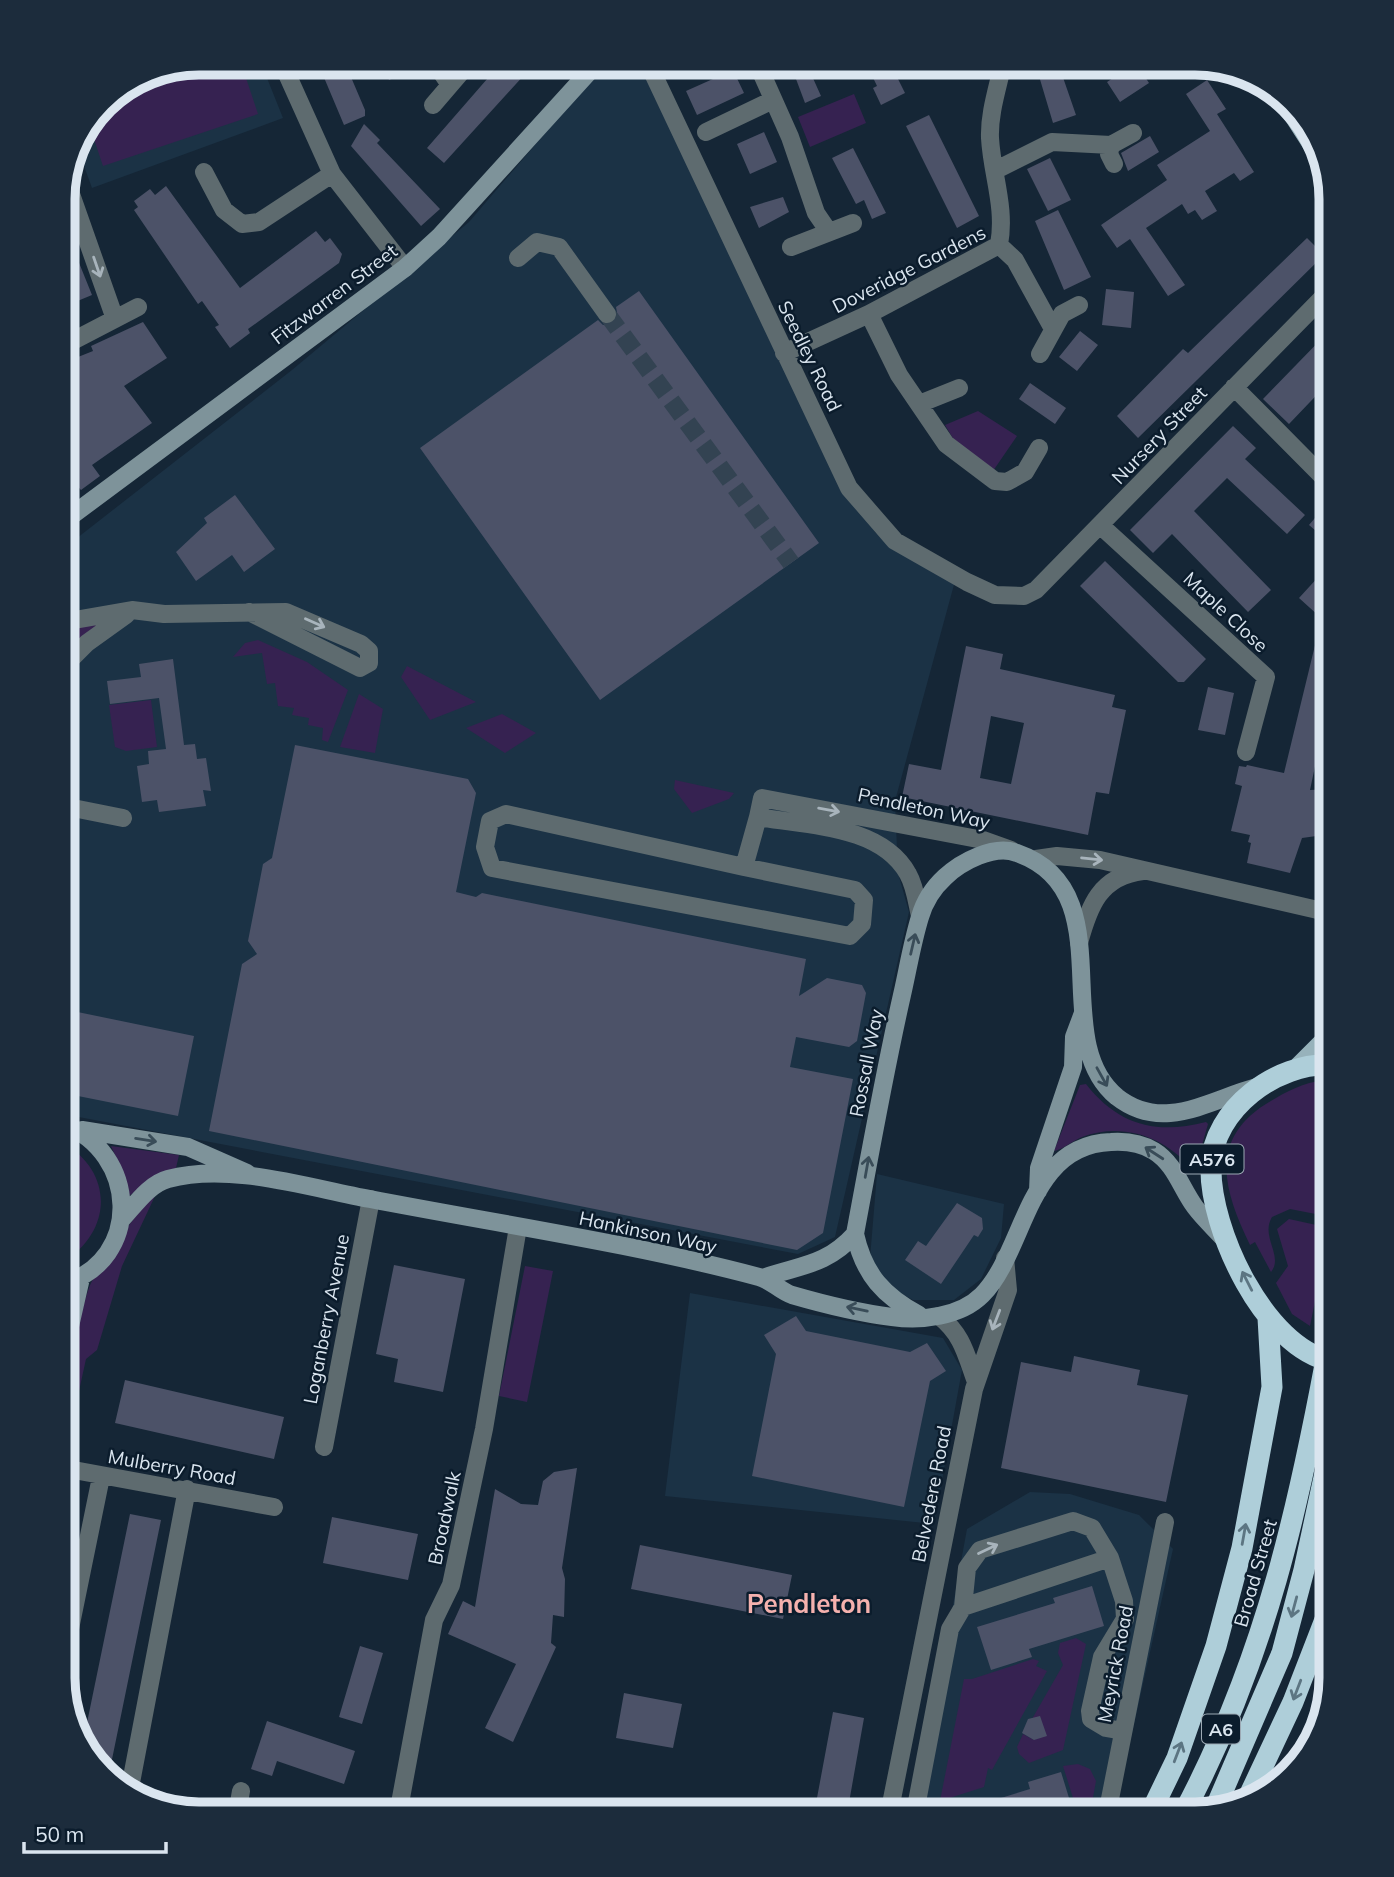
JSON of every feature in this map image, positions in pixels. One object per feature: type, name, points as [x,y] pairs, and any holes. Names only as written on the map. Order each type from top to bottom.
[{"type":"highway","name":"A576","points":[[1319,1067],[1294,1070],[1257,1087],[1221,1130],[1211,1165],[1213,1190],[1228,1242],[1268,1318],[1280,1333],[1306,1352],[1319,1357]]},
{"type":"highway","points":[[1156,1802],[1177,1758],[1216,1646],[1242,1548],[1272,1387],[1268,1318]]},
{"type":"highway","name":"Broad Street","points":[[1188,1802],[1258,1644],[1280,1576],[1303,1482],[1319,1396]]},
{"type":"highway","name":"A6","points":[[1219,1799],[1282,1653],[1319,1501]]},
{"type":"highway","points":[[1253,1787],[1293,1702],[1319,1635]]},
{"type":"main road","name":"A576","points":[[1294,1070],[1319,1046]]},
{"type":"street","points":[[288,76],[332,174],[405,268]]},
{"type":"street","points":[[444,76],[450,85]]},
{"type":"street","points":[[433,105],[457,76]]},
{"type":"street","name":"Fitzwarren Street","points":[[76,513],[405,268],[439,237],[585,76]]},
{"type":"street","name":"Seedley Road","points":[[654,76],[849,488],[895,541],[967,582],[995,595],[1009,597]]},
{"type":"street","points":[[763,76],[816,213],[829,232]]},
{"type":"street","points":[[999,245],[1003,214],[990,121],[1000,76]]},
{"type":"street","points":[[706,132],[773,100]]},
{"type":"street","points":[[996,170],[1052,142],[1111,145],[1133,133]]},
{"type":"street","points":[[1111,145],[1109,154],[1114,164]]},
{"type":"street","points":[[204,172],[224,210],[242,224],[259,222],[332,174]]},
{"type":"street","points":[[76,208],[115,319]]},
{"type":"street","points":[[792,247],[853,223]]},
{"type":"street","points":[[518,258],[537,242],[559,247],[607,314]]},
{"type":"street","name":"Doveridge Gardens","points":[[784,353],[869,314],[999,245],[1015,260],[1053,329]]},
{"type":"street","name":"Nursery Street","points":[[1009,597],[1024,596],[1036,590],[1319,301]]},
{"type":"street","points":[[1040,354],[1062,314],[1079,304]]},
{"type":"street","points":[[76,339],[138,307]]},
{"type":"street","points":[[869,314],[900,376],[946,444],[995,481],[1017,479],[1025,472],[1038,448]]},
{"type":"street","points":[[1234,387],[1319,473]]},
{"type":"street","points":[[919,404],[959,388]]},
{"type":"street","name":"Maple Close","points":[[1100,525],[1266,677],[1247,752]]},
{"type":"street","points":[[76,654],[132,610]]},
{"type":"street","points":[[76,620],[132,610],[164,614],[249,612],[298,615],[361,644],[369,651],[369,663],[360,668],[353,667],[318,645],[249,612]]},
{"type":"street","name":"Pendleton Way","points":[[758,817],[762,798],[983,839],[1036,859],[1062,885],[1069,900],[1079,943],[1083,1012]]},
{"type":"street","points":[[76,809],[122,818]]},
{"type":"street","points":[[506,814],[744,867],[855,890],[864,900],[862,923],[850,936],[492,868],[485,847],[489,821],[506,814]]},
{"type":"street","points":[[744,867],[758,817],[852,834],[886,847],[910,876],[920,916]]},
{"type":"street","name":"Rossall Way","points":[[855,1234],[887,1059],[920,916],[937,884],[949,873],[976,858],[1011,850]]},
{"type":"street","points":[[1036,859],[1057,856],[1100,860],[1319,910]]},
{"type":"street","points":[[1079,943],[1096,895],[1115,878],[1146,871]]},
{"type":"street","points":[[1083,1012],[1100,1077],[1118,1097],[1139,1110],[1176,1114],[1257,1087]]},
{"type":"street","points":[[1038,1191],[1039,1168],[1073,1067],[1074,1037],[1083,1012]]},
{"type":"street","name":"Hankinson Way","points":[[75,1128],[188,1147],[254,1176]]},
{"type":"street","points":[[75,1130],[99,1145],[114,1167],[121,1191],[121,1220],[107,1253],[81,1278],[75,1280]]},
{"type":"street","points":[[1038,1191],[1057,1166],[1088,1145],[1101,1142],[1133,1143],[1156,1152],[1170,1165],[1195,1207],[1228,1242]]},
{"type":"street","name":"Hankinson Way","points":[[121,1220],[154,1185],[166,1179],[183,1176],[254,1176],[763,1278],[789,1294],[892,1317],[932,1317],[980,1297],[991,1285],[1005,1258]]},
{"type":"street","name":"Belvedere Road","points":[[891,1802],[976,1382],[1008,1290],[1005,1258],[1022,1217],[1038,1191]]},
{"type":"street","name":"Loganberry Avenue","points":[[324,1447],[371,1199]]},
{"type":"street","name":"Broadwalk","points":[[400,1801],[434,1620],[451,1585],[481,1442],[518,1227]]},
{"type":"street","points":[[763,1278],[810,1266],[835,1254],[855,1234],[863,1263],[883,1292],[954,1328],[962,1340],[976,1382]]},
{"type":"street","points":[[75,1303],[81,1278]]},
{"type":"street","name":"Mulberry Road","points":[[75,1471],[187,1489],[274,1507]]},
{"type":"street","points":[[75,1603],[101,1477]]},
{"type":"street","points":[[131,1781],[187,1489]]},
{"type":"street","points":[[917,1802],[950,1629],[963,1606],[967,1569],[980,1550],[1073,1521],[1093,1528],[1110,1558],[1124,1601],[1125,1619],[1102,1657],[1090,1711],[1091,1719],[1097,1724],[1123,1731]]},
{"type":"street","name":"Meyrick Road","points":[[1109,1802],[1166,1522]]},
{"type":"street","points":[[963,1606],[1110,1558]]},
{"type":"street","points":[[240,1801],[242,1791]]},
{"type":"shaded area","points":[[245,76],[258,114],[103,166],[93,136],[106,118],[131,96],[152,85],[175,78]]},
{"type":"shaded area","points":[[266,76],[283,118],[92,188],[82,160],[85,152],[106,118],[131,96],[152,85],[175,78]]},
{"type":"shaded area","points":[[594,76],[645,76],[784,356],[843,486],[875,532],[897,552],[955,581],[895,801],[898,873],[909,912],[835,1237],[798,1254],[75,1116],[76,539],[292,370],[469,222]]},
{"type":"shaded area","points":[[854,94],[866,123],[810,147],[798,117]]},
{"type":"shaded area","points":[[978,411],[1017,436],[993,471],[954,440],[945,425]]},
{"type":"shaded area","points":[[99,619],[103,629],[76,644],[76,624]]},
{"type":"shaded area","points":[[258,640],[307,662],[348,690],[328,742],[322,740],[323,728],[308,725],[309,718],[292,715],[294,708],[278,706],[275,683],[267,684],[262,653],[233,657],[245,643]]},
{"type":"shaded area","points":[[407,666],[476,702],[430,720],[401,677]]},
{"type":"shaded area","points":[[359,694],[383,709],[375,753],[340,747]]},
{"type":"shaded area","points":[[151,700],[157,747],[126,751],[115,747],[109,705]]},
{"type":"shaded area","points":[[502,714],[536,733],[505,753],[466,728]]},
{"type":"shaded area","points":[[675,780],[734,793],[729,799],[692,813],[674,789]]},
{"type":"shaded area","points":[[1319,1081],[1319,1215],[1290,1209],[1272,1217],[1269,1232],[1275,1259],[1271,1272],[1255,1242],[1250,1245],[1233,1203],[1227,1164],[1230,1145],[1239,1128],[1254,1113],[1289,1091]]},
{"type":"shaded area","points":[[1086,1084],[1111,1109],[1139,1123],[1171,1127],[1206,1122],[1208,1124],[1196,1166],[1190,1167],[1155,1140],[1127,1132],[1097,1133],[1082,1137],[1054,1151],[1080,1085]]},
{"type":"shaded area","points":[[111,1146],[179,1155],[176,1168],[152,1178],[129,1196],[124,1175]]},
{"type":"shaded area","points":[[75,1152],[92,1169],[99,1185],[101,1202],[91,1234],[75,1252]]},
{"type":"shaded area","points":[[877,1174],[1004,1204],[1001,1238],[981,1279],[954,1300],[913,1300],[889,1287],[870,1258]]},
{"type":"shaded area","points":[[156,1194],[122,1266],[97,1350],[86,1359],[75,1408],[75,1345],[87,1294],[114,1246]]},
{"type":"shaded area","points":[[1289,1219],[1319,1226],[1319,1282],[1310,1326],[1292,1314],[1276,1283],[1288,1266],[1277,1229]]},
{"type":"shaded area","points":[[525,1266],[553,1271],[527,1402],[499,1396]]},
{"type":"shaded area","points":[[690,1293],[943,1338],[962,1370],[934,1524],[665,1496]]},
{"type":"shaded area","points":[[1030,1492],[1070,1494],[1139,1515],[1173,1549],[1117,1802],[915,1802],[967,1529]]},
{"type":"shaded area","points":[[1076,1638],[1086,1644],[1063,1750],[1029,1763],[1019,1754],[1017,1747],[1023,1734],[1034,1740],[1032,1719],[1063,1665],[1058,1653],[1060,1643]]},
{"type":"shaded area","points":[[1033,1659],[1039,1661],[1036,1666],[1047,1671],[992,1770],[988,1768],[984,1787],[940,1801],[964,1679],[972,1679]]},
{"type":"shaded area","points":[[1078,1764],[1090,1769],[1096,1781],[1092,1802],[1074,1802],[1063,1766]]},
{"type":"building","points":[[323,76],[351,76],[365,110],[365,116],[344,125]]},
{"type":"building","points":[[490,76],[523,76],[444,163],[427,148]]},
{"type":"building","points":[[720,76],[736,76],[744,93],[697,115],[686,91]]},
{"type":"building","points":[[795,76],[812,76],[821,96],[805,103]]},
{"type":"building","points":[[872,76],[896,76],[905,93],[881,105],[873,88],[877,86]]},
{"type":"building","points":[[1039,76],[1062,76],[1076,115],[1053,123]]},
{"type":"building","points":[[1116,76],[1144,76],[1149,83],[1120,102],[1107,82]]},
{"type":"building","points":[[1207,80],[1226,109],[1217,114],[1254,172],[1240,181],[1234,173],[1205,191],[1217,211],[1202,220],[1195,210],[1188,214],[1182,204],[1146,228],[1185,285],[1168,296],[1130,239],[1117,248],[1101,225],[1167,180],[1157,165],[1210,131],[1186,94]]},
{"type":"building","points":[[929,115],[979,216],[957,228],[906,126]]},
{"type":"building","points":[[364,124],[380,140],[377,143],[440,209],[421,226],[351,146]]},
{"type":"building","points":[[764,132],[777,162],[750,174],[737,144]]},
{"type":"building","points":[[1150,136],[1159,152],[1128,171],[1121,153]]},
{"type":"building","points":[[853,148],[886,213],[872,219],[864,200],[856,204],[832,158]]},
{"type":"building","points":[[1050,158],[1071,200],[1048,211],[1027,169]]},
{"type":"building","points":[[166,186],[240,288],[316,231],[325,242],[330,238],[342,254],[339,263],[248,329],[250,333],[230,348],[215,327],[219,325],[202,301],[198,304],[134,210],[138,207],[134,201],[150,189],[155,195]]},
{"type":"building","points":[[783,197],[789,212],[759,228],[750,207]]},
{"type":"building","points":[[1058,210],[1091,277],[1064,290],[1035,221]]},
{"type":"building","points":[[1307,238],[1319,250],[1319,260],[1138,438],[1117,416],[1183,349],[1188,353]]},
{"type":"building","points":[[76,255],[92,295],[76,302]]},
{"type":"building","points":[[1106,289],[1134,292],[1131,328],[1102,325]]},
{"type":"building","points":[[639,291],[819,543],[600,700],[420,448],[598,320],[603,325],[613,324],[618,318],[616,307]]},
{"type":"building","points":[[143,322],[167,358],[124,386],[152,423],[92,465],[100,476],[81,490],[76,485],[76,358],[93,351],[91,346]]},
{"type":"building","points":[[1080,331],[1098,345],[1077,371],[1059,357]]},
{"type":"building","points":[[1319,341],[1319,393],[1289,424],[1263,399]]},
{"type":"building","points":[[1030,383],[1066,408],[1055,424],[1019,399]]},
{"type":"building","points":[[1233,426],[1256,448],[1245,459],[1305,515],[1287,534],[1227,478],[1194,511],[1271,590],[1248,612],[1172,534],[1153,553],[1130,530]]},
{"type":"building","points":[[235,495],[275,549],[244,572],[232,555],[196,581],[176,552],[207,523],[204,518]]},
{"type":"building","points":[[1319,513],[1319,534],[1309,525]]},
{"type":"building","points":[[1105,561],[1206,659],[1184,682],[1178,682],[1080,586]]},
{"type":"building","points":[[1319,576],[1319,616],[1299,598]]},
{"type":"building","points":[[1319,637],[1319,748],[1310,790],[1319,790],[1319,836],[1302,838],[1290,873],[1247,863],[1250,835],[1231,831],[1242,786],[1235,784],[1239,766],[1247,765],[1284,773]]},
{"type":"building","points":[[966,646],[1003,654],[1000,669],[1115,695],[1112,707],[1126,710],[1109,794],[1096,792],[1088,835],[902,797],[909,764],[941,770]],"holes":[[[991,716],[1024,723],[1011,784],[980,778]]]},
{"type":"building","points":[[173,659],[184,745],[195,744],[197,759],[206,758],[211,791],[203,790],[206,806],[159,812],[157,800],[142,802],[137,766],[149,764],[148,751],[166,749],[159,698],[110,704],[107,681],[141,677],[139,664]]},
{"type":"building","points":[[1208,687],[1234,693],[1225,735],[1198,730]]},
{"type":"building","points":[[295,745],[468,779],[476,793],[456,892],[476,897],[482,893],[806,959],[799,996],[827,978],[862,985],[866,993],[857,1041],[849,1047],[796,1037],[790,1067],[853,1079],[823,1233],[797,1250],[209,1131],[242,964],[257,954],[248,941],[263,864],[272,858]]},
{"type":"building","points":[[75,1012],[194,1036],[178,1116],[75,1095]]},
{"type":"building","points":[[957,1203],[982,1218],[983,1229],[978,1237],[974,1235],[941,1284],[905,1260],[918,1241],[926,1246]]},
{"type":"building","points":[[394,1265],[465,1279],[443,1392],[394,1382],[398,1359],[376,1354]]},
{"type":"building","points":[[796,1316],[806,1331],[910,1352],[927,1343],[946,1371],[930,1381],[904,1507],[752,1476],[776,1354],[764,1335]]},
{"type":"building","points":[[1074,1356],[1140,1370],[1137,1385],[1188,1395],[1166,1502],[1001,1468],[1021,1362],[1071,1372]]},
{"type":"building","points":[[125,1380],[284,1417],[274,1459],[115,1423]]},
{"type":"building","points":[[577,1468],[562,1568],[565,1579],[564,1617],[553,1615],[551,1643],[556,1647],[513,1742],[485,1728],[516,1664],[448,1634],[463,1601],[475,1607],[495,1489],[521,1504],[538,1505],[543,1481],[554,1472]]},
{"type":"building","points":[[130,1514],[161,1520],[111,1764],[92,1740],[86,1727]]},
{"type":"building","points":[[332,1517],[418,1534],[408,1580],[323,1563]]},
{"type":"building","points":[[640,1545],[792,1575],[783,1619],[631,1589]]},
{"type":"building","points":[[1092,1586],[1104,1626],[1029,1649],[1032,1657],[991,1670],[977,1627],[1055,1603],[1053,1598]]},
{"type":"building","points":[[360,1646],[383,1653],[362,1724],[339,1717]]},
{"type":"building","points":[[624,1693],[682,1704],[673,1748],[616,1738]]},
{"type":"building","points":[[833,1712],[864,1718],[849,1802],[816,1802]]},
{"type":"building","points":[[1040,1716],[1047,1736],[1034,1740],[1022,1733],[1028,1719]]},
{"type":"building","points":[[267,1721],[355,1751],[344,1784],[277,1761],[272,1776],[251,1769]]},
{"type":"building","points":[[1061,1772],[1070,1802],[989,1802],[1030,1789],[1028,1782]]},
{"type":"tunnel","points":[[607,314],[791,563]]},
{"type":"district","name":"Pendleton","points":[[809,1603]]}]
